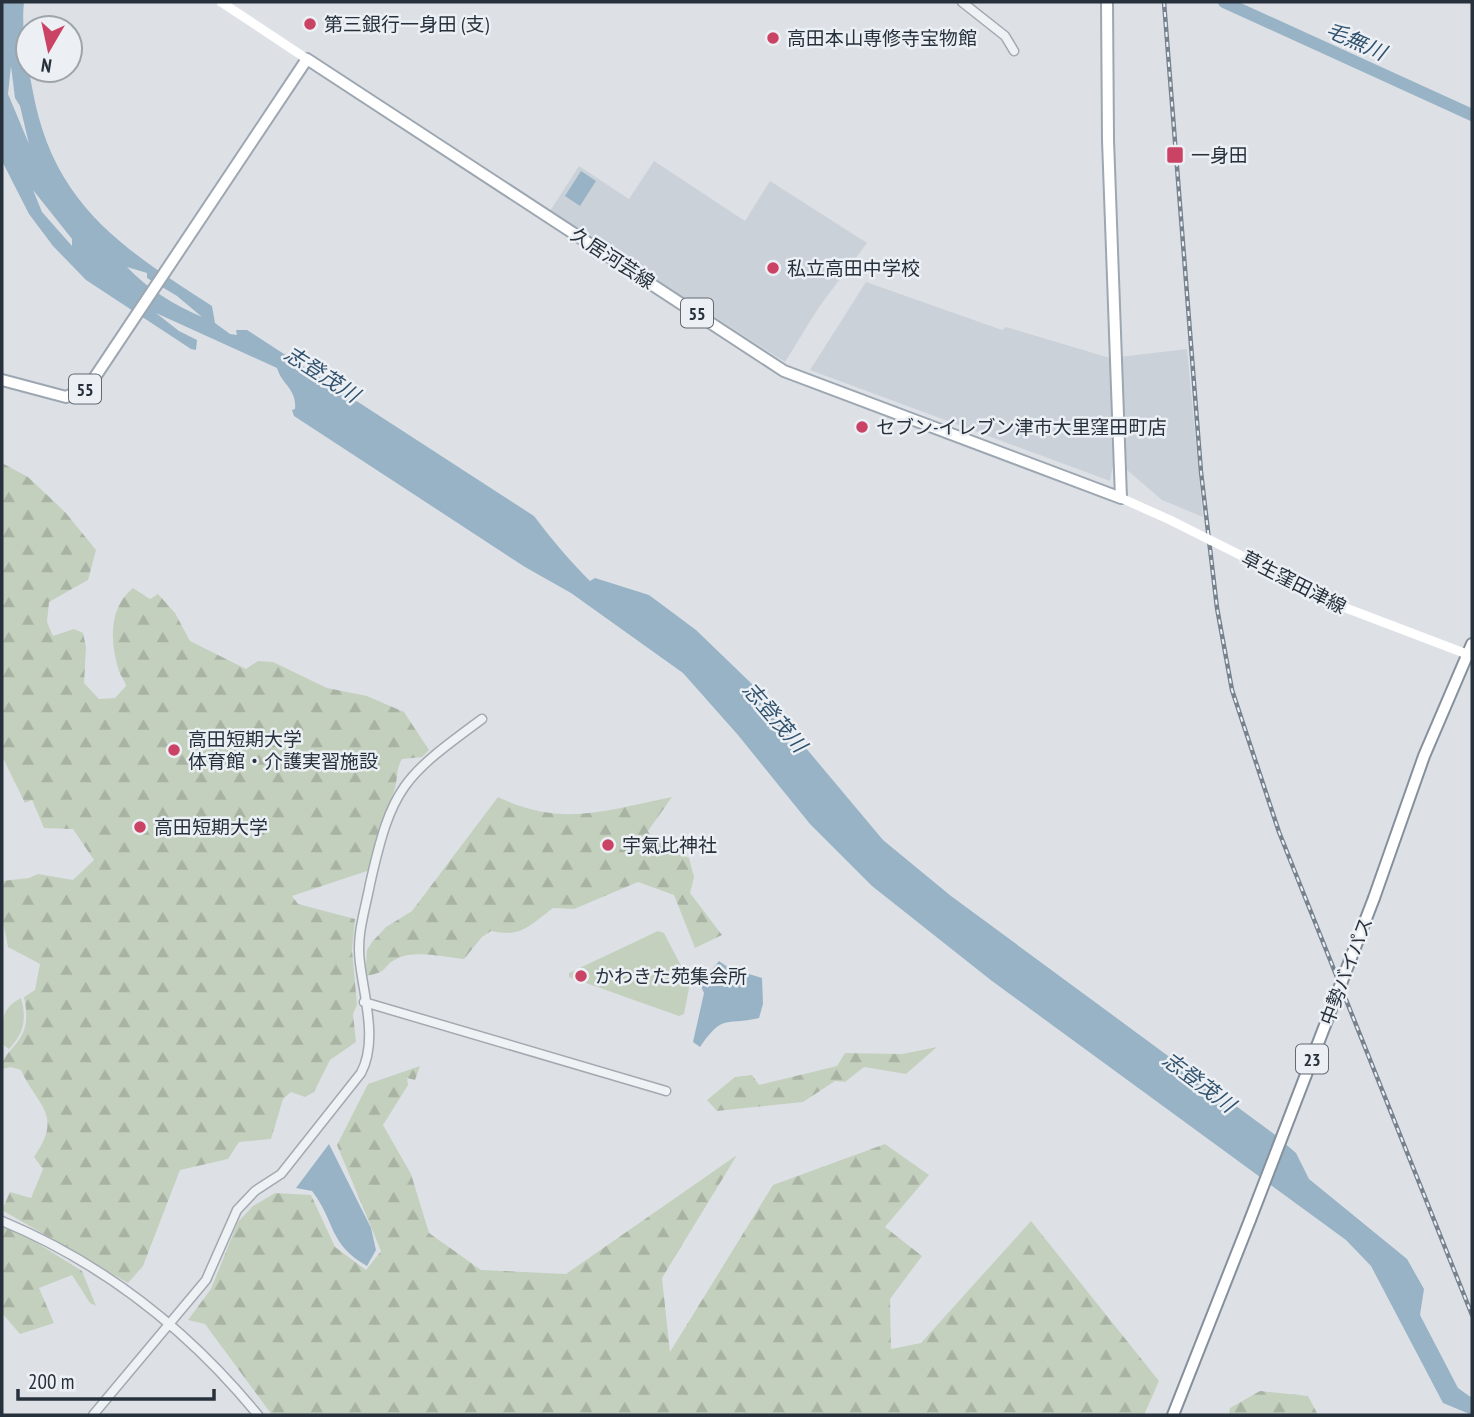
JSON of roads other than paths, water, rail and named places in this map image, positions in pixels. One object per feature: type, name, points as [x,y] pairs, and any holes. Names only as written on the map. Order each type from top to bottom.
[{"type":"main road","points":[[221,2],[307,58]]},
{"type":"main road","points":[[1107,2],[1108,140],[1121,498]]},
{"type":"main road","name":"55","points":[[2,380],[55,396],[82,392],[98,376],[307,58]]},
{"type":"main road","name":"久居河芸線","points":[[307,58],[784,370],[1121,498]]},
{"type":"main road","name":"草生窪田津線","points":[[1121,498],[1348,610],[1471,652]]},
{"type":"main road","name":"中勢バイパス","points":[[1173,1415],[1374,898],[1424,756],[1471,652]]},
{"type":"street","points":[[962,2],[1005,36],[1014,51]]},
{"type":"street","points":[[93,1415],[209,1275],[237,1210],[255,1192],[281,1174],[357,1080],[365,1065],[369,1046],[358,945],[388,814],[397,795],[420,766],[482,719]]},
{"type":"street","points":[[364,1002],[667,1091]]},
{"type":"street","points":[[2,1221],[75,1258],[171,1323],[200,1350],[258,1415]]},
{"type":"water","name":"志登茂川","points":[[2,2],[24,2],[23,14],[14,14],[14,84],[31,84],[42,127],[55,162],[73,191],[95,218],[147,263],[212,306],[215,323],[230,334],[237,335],[236,330],[247,330],[534,516],[590,581],[595,578],[649,595],[696,630],[753,685],[883,840],[951,896],[1274,1134],[1296,1153],[1309,1179],[1407,1259],[1424,1289],[1420,1315],[1458,1388],[1472,1398],[1472,1415],[1443,1403],[1371,1266],[1346,1240],[992,981],[872,886],[810,824],[738,735],[683,673],[571,593],[525,567],[294,416],[294,397],[277,368],[156,313],[179,331],[197,340],[196,350],[191,349],[86,280],[53,246],[29,214],[2,161]],"holes":[[[11,66],[15,98],[20,106],[29,144],[8,94]],[[33,190],[72,239],[72,246],[42,212]],[[127,267],[147,273],[147,278],[177,296],[202,317],[162,296]]]},
{"type":"water","points":[[581,171],[596,181],[580,206],[565,196]]},
{"type":"water","points":[[719,961],[729,968],[762,978],[763,1004],[759,1018],[720,1025],[700,1047],[693,1042],[704,993],[700,984]]},
{"type":"water","points":[[329,1144],[371,1228],[376,1250],[367,1266],[354,1258],[339,1241],[312,1191],[296,1188]]},
{"type":"waterway","name":"毛無川","points":[[1224,2],[1472,115]]},
{"type":"railway","points":[[1164,2],[1201,472],[1217,608],[1232,690],[1279,832],[1472,1315]]},
{"type":"place","name":"第三銀行一身田 (支)","points":[[310,24]]},
{"type":"place","name":"高田本山専修寺宝物館","points":[[773,38]]},
{"type":"place","name":"一身田","points":[[1175,155]]},
{"type":"place","name":"私立高田中学校","points":[[773,268]]},
{"type":"place","name":"セブン-イレブン津市大里窪田町店","points":[[862,427]]},
{"type":"place","name":"高田短期大学 体育館・介護実習施設","points":[[174,750]]},
{"type":"place","name":"高田短期大学","points":[[140,827]]},
{"type":"place","name":"宇氣比神社","points":[[608,845]]},
{"type":"place","name":"かわきた苑集会所","points":[[581,976]]}]
